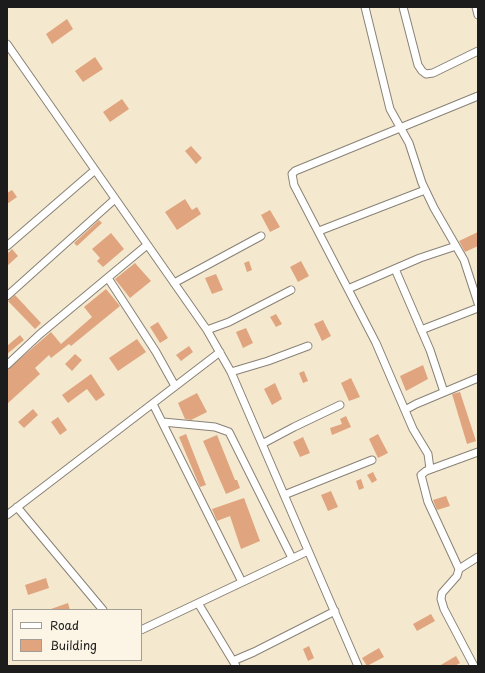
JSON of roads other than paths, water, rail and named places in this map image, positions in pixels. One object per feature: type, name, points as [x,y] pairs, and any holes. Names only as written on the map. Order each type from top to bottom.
[{"type":"street","points":[[365,7],[390,109],[401,128],[425,190],[464,260],[478,303]]},
{"type":"street","points":[[403,7],[418,65],[426,74],[433,73],[478,51]]},
{"type":"street","points":[[476,7],[478,15]]},
{"type":"street","points":[[7,44],[94,170],[208,330],[231,372],[358,666]]},
{"type":"street","points":[[430,469],[428,454],[405,410],[376,343],[294,185],[292,174],[295,171],[478,96]]},
{"type":"street","points":[[7,246],[94,170]]},
{"type":"street","points":[[319,231],[425,190]]},
{"type":"street","points":[[7,296],[115,199]]},
{"type":"street","points":[[174,283],[261,236]]},
{"type":"street","points":[[7,365],[40,334],[147,245]]},
{"type":"street","points":[[348,289],[420,258],[456,246]]},
{"type":"street","points":[[395,269],[421,330],[444,392]]},
{"type":"street","points":[[108,278],[156,352],[175,386]]},
{"type":"street","points":[[208,330],[229,322],[291,290]]},
{"type":"street","points":[[421,330],[478,308]]},
{"type":"street","points":[[231,372],[268,361],[308,346]]},
{"type":"street","points":[[7,515],[220,352]]},
{"type":"street","points":[[405,410],[478,378]]},
{"type":"street","points":[[153,404],[242,582]]},
{"type":"street","points":[[262,444],[340,405]]},
{"type":"street","points":[[163,422],[215,428],[229,432],[292,558]]},
{"type":"street","points":[[474,666],[444,609],[441,599],[442,593],[457,576],[459,569],[428,502],[421,479],[422,473],[430,469],[478,452]]},
{"type":"street","points":[[284,495],[372,460]]},
{"type":"street","points":[[17,507],[102,609]]},
{"type":"street","points":[[142,630],[308,550]]},
{"type":"street","points":[[459,569],[478,557]]},
{"type":"street","points":[[198,603],[234,663],[335,611]]}]
